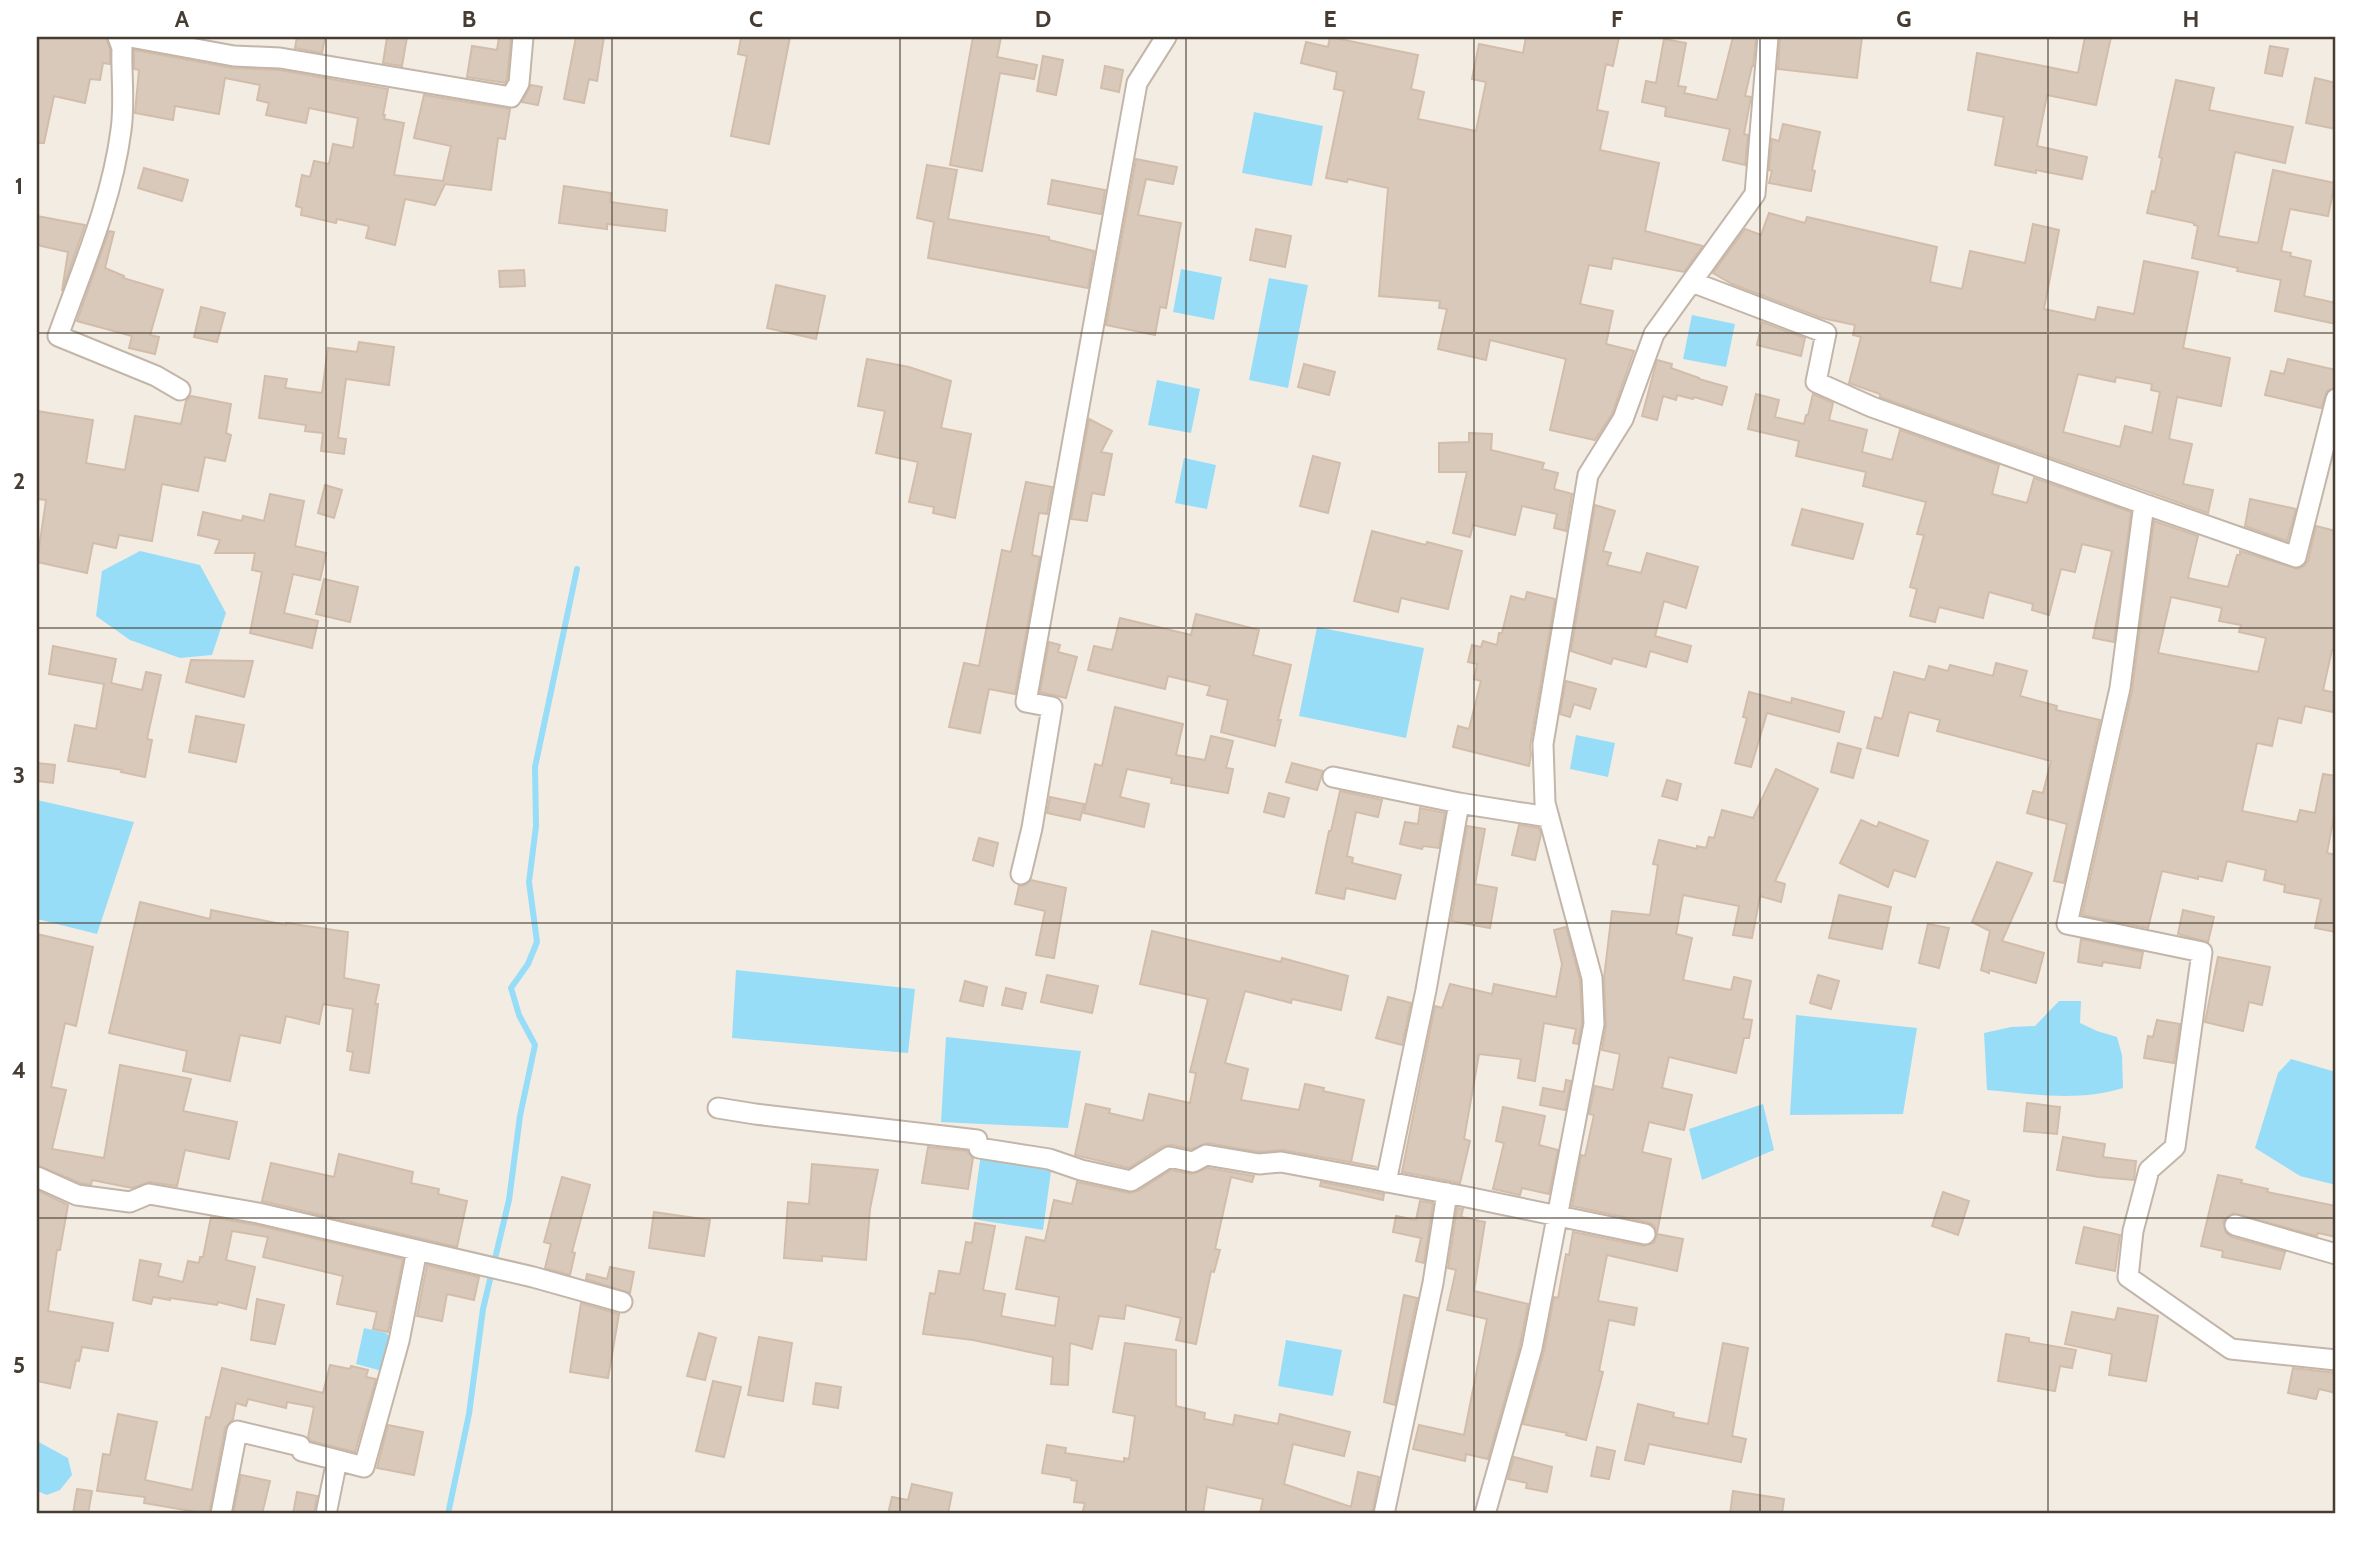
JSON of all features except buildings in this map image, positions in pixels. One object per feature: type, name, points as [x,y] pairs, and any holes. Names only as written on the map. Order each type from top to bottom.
[{"type":"street","points":[[118,37],[121,48],[121,129],[111,180],[58,336],[156,376],[180,390]]},
{"type":"street","points":[[130,37],[234,56],[280,58],[511,97],[519,83],[523,37]]},
{"type":"street","points":[[1021,874],[1032,828],[1052,707],[1026,702],[1138,83],[1166,37]]},
{"type":"street","points":[[1485,1514],[1532,1348],[1594,1024],[1592,978],[1545,803],[1544,744],[1588,475],[1623,419],[1654,334],[1755,194],[1768,37]]},
{"type":"street","points":[[1692,282],[1826,333],[1816,382],[1872,407],[2296,557],[2336,399]]},
{"type":"street","points":[[2144,504],[2120,688],[2067,924],[2202,952],[2175,1147],[2149,1170],[2133,1231],[2128,1277],[2231,1349],[2336,1360]]},
{"type":"street","points":[[1333,777],[1458,803],[1548,817]]},
{"type":"street","points":[[1386,1182],[1421,1014],[1458,803]]},
{"type":"street","points":[[718,1108],[977,1140],[979,1148],[1049,1158],[1081,1170],[1131,1181],[1169,1157],[1193,1162],[1206,1155],[1259,1164],[1281,1163],[1447,1193],[1646,1234]]},
{"type":"street","points":[[37,1177],[77,1195],[130,1202],[149,1194],[258,1213],[533,1277],[622,1302]]},
{"type":"street","points":[[1384,1514],[1433,1283],[1447,1193]]},
{"type":"street","points":[[2235,1225],[2336,1254]]},
{"type":"street","points":[[221,1514],[237,1431],[300,1446],[302,1451],[364,1467],[399,1341],[417,1250]]},
{"type":"street","points":[[326,1514],[337,1461]]},
{"type":"water","points":[[1254,112],[1323,126],[1312,186],[1242,173]]},
{"type":"water","points":[[1181,269],[1222,277],[1214,320],[1173,312]]},
{"type":"water","points":[[1269,278],[1308,285],[1288,388],[1249,380]]},
{"type":"water","points":[[1692,315],[1735,324],[1726,367],[1683,359]]},
{"type":"water","points":[[1157,380],[1200,389],[1191,433],[1148,425]]},
{"type":"water","points":[[1184,458],[1216,465],[1207,509],[1175,503]]},
{"type":"water","points":[[140,551],[200,565],[226,613],[212,655],[180,658],[130,640],[96,616],[102,571]]},
{"type":"water","points":[[1317,627],[1424,648],[1406,738],[1299,716]]},
{"type":"water","points":[[1576,735],[1615,743],[1608,777],[1570,769]]},
{"type":"water","points":[[37,800],[134,822],[97,934],[37,919]]},
{"type":"water","points":[[736,970],[915,989],[908,1053],[732,1038]]},
{"type":"water","points":[[2059,1001],[2081,1001],[2080,1023],[2117,1037],[2122,1055],[2123,1088],[2072,1096],[1987,1090],[1984,1033],[2011,1027],[2035,1026]]},
{"type":"water","points":[[1796,1015],[1917,1028],[1903,1114],[1790,1115]]},
{"type":"water","points":[[946,1037],[1081,1051],[1068,1128],[941,1122]]},
{"type":"water","points":[[2291,1059],[2336,1072],[2336,1185],[2300,1176],[2255,1148],[2278,1073]]},
{"type":"water","points":[[1763,1104],[1774,1150],[1702,1180],[1689,1129]]},
{"type":"water","points":[[981,1153],[1052,1164],[1043,1230],[972,1219]]},
{"type":"water","points":[[364,1328],[386,1333],[390,1337],[382,1371],[356,1364]]},
{"type":"water","points":[[1286,1340],[1342,1350],[1333,1396],[1278,1386]]},
{"type":"water","points":[[37,1441],[68,1458],[72,1475],[60,1490],[47,1495],[37,1491]]},
{"type":"waterway","points":[[448,1514],[469,1414],[483,1309],[509,1200],[520,1116],[535,1045],[519,1015],[511,988],[528,964],[537,942],[529,882],[536,826],[535,767],[577,569]]}]
